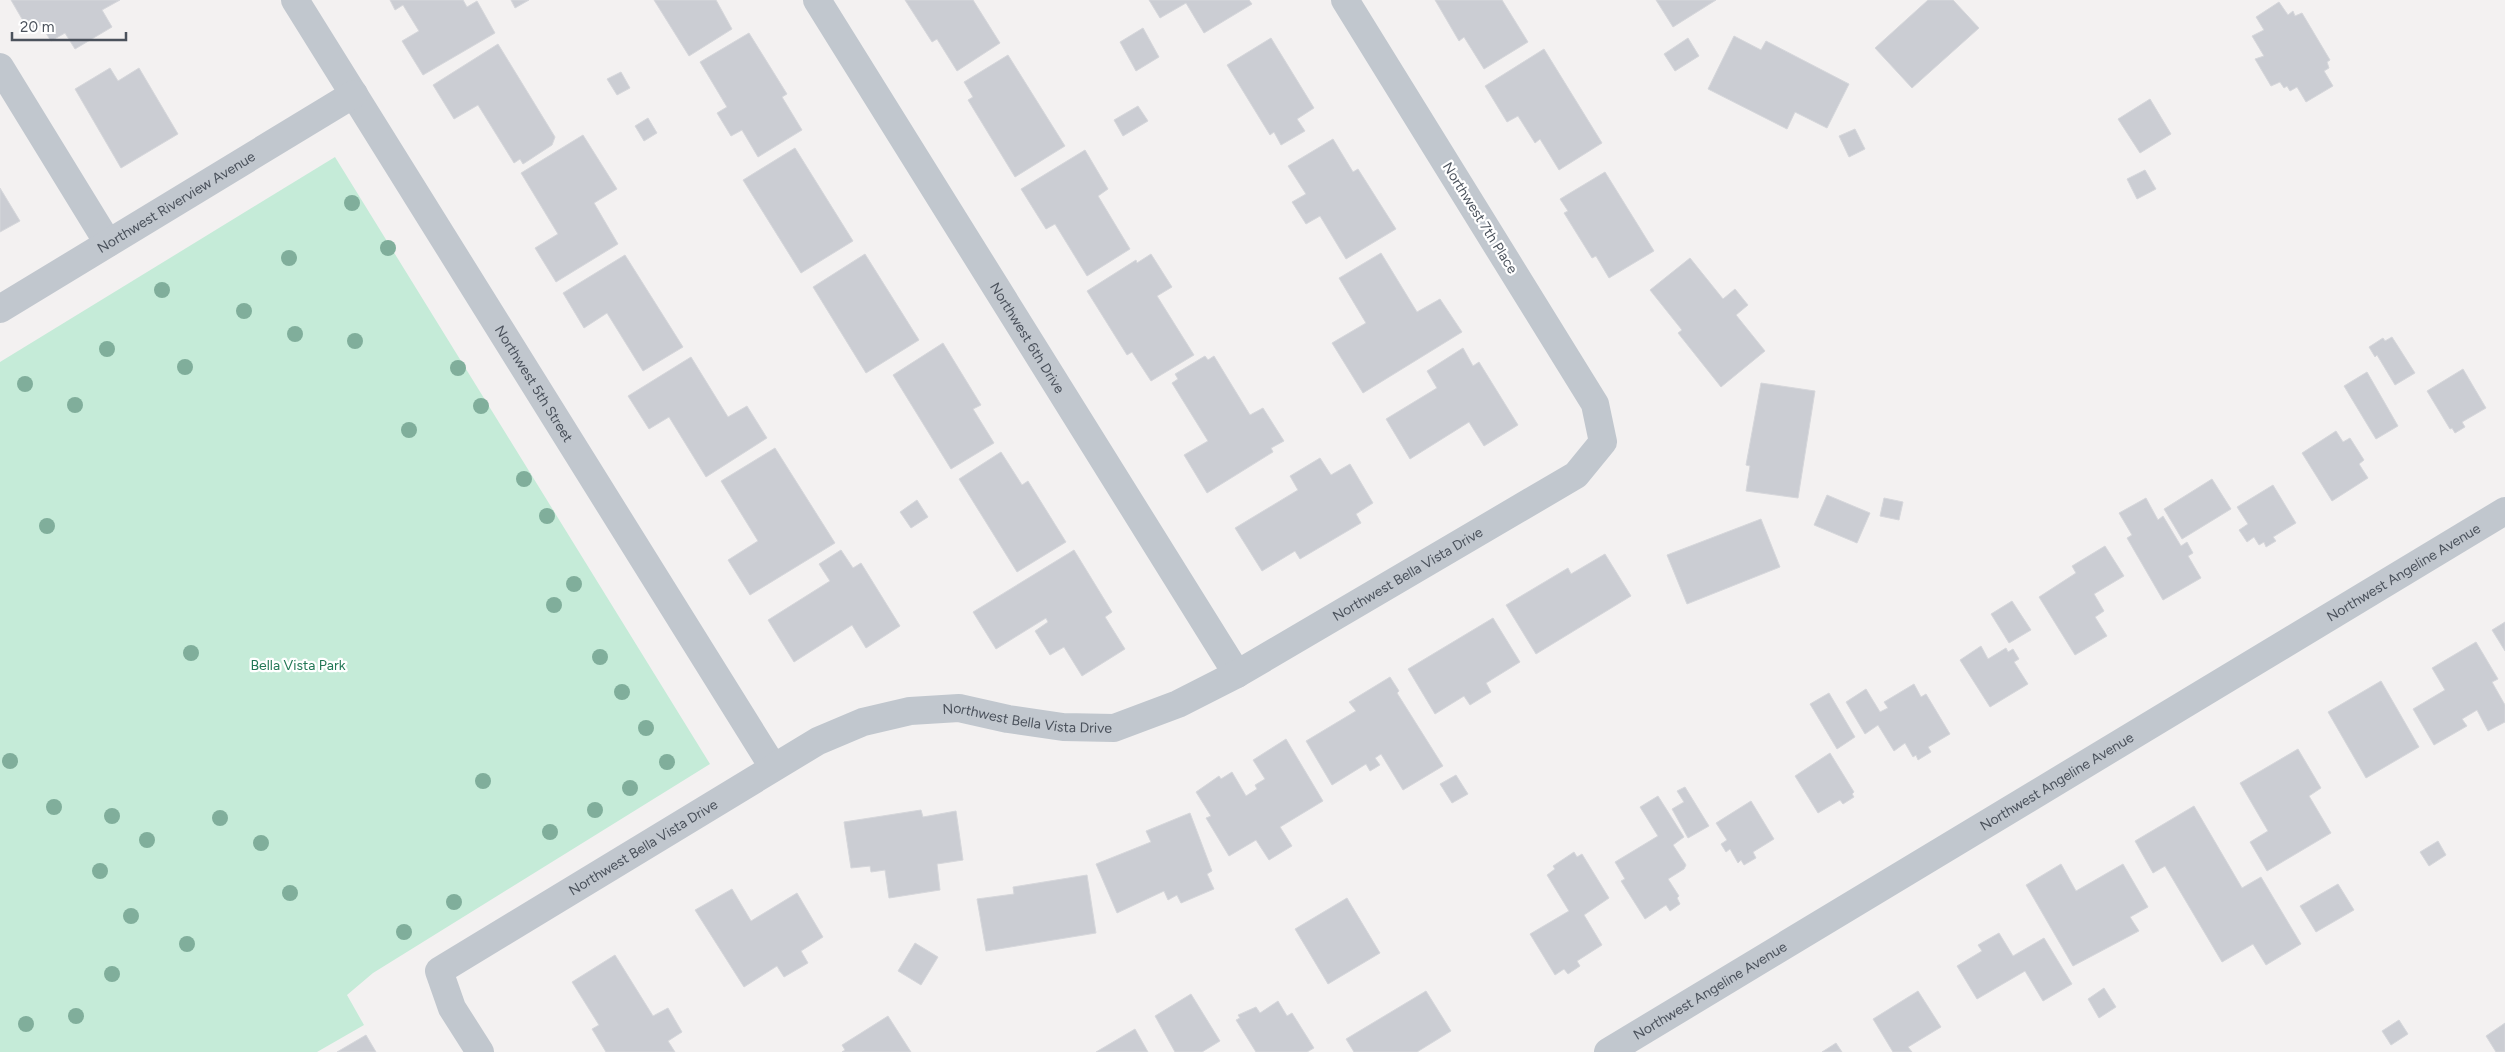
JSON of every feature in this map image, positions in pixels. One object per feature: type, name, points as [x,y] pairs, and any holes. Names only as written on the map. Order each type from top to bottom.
[{"type":"street","name":"Northwest 5th Street","points":[[295,0],[774,768]]},
{"type":"street","name":"Northwest 6th Drive","points":[[817,0],[1238,674]]},
{"type":"street","name":"Northwest 7th Place","points":[[1345,0],[1595,404],[1603,442]]},
{"type":"street","points":[[0,67],[108,243]]},
{"type":"street","name":"Northwest Riverview Avenue","points":[[0,310],[354,94]]},
{"type":"street","name":"Northwest Bella Vista Drive","points":[[480,1052],[452,1008],[439,971],[818,741],[863,722],[910,711],[958,708],[1008,719],[1063,727],[1114,728],[1178,704],[1238,674],[1576,475],[1603,442]]},
{"type":"street","name":"Northwest Angeline Avenue","points":[[1608,1052],[2505,511]]},
{"type":"green space","name":"Bella Vista Park","points":[[335,157],[710,764],[373,973],[347,995],[364,1025],[317,1052],[0,1052],[0,362]]},
{"type":"building","points":[[11,0],[120,0],[102,10],[112,27],[75,49],[65,33],[51,41],[41,25],[29,31]]},
{"type":"building","points":[[390,0],[463,0],[467,7],[477,1],[495,33],[423,75],[402,41],[419,31],[403,5],[395,10]]},
{"type":"building","points":[[511,0],[529,0],[515,8]]},
{"type":"building","points":[[654,0],[716,0],[732,29],[689,56]]},
{"type":"building","points":[[905,0],[973,0],[1000,43],[957,71],[937,39],[932,42]]},
{"type":"building","points":[[1149,0],[1249,0],[1252,4],[1204,33],[1186,3],[1160,18]]},
{"type":"building","points":[[1435,0],[1502,0],[1528,42],[1484,69],[1464,37],[1459,41]]},
{"type":"building","points":[[1656,0],[1716,0],[1673,27]]},
{"type":"building","points":[[1928,0],[1953,0],[1979,28],[1912,88],[1875,48]]},
{"type":"building","points":[[2279,2],[2288,15],[2293,11],[2295,16],[2302,13],[2330,60],[2327,62],[2329,68],[2324,71],[2333,86],[2306,102],[2297,87],[2290,91],[2287,86],[2284,88],[2280,82],[2271,86],[2255,59],[2264,56],[2252,36],[2264,30],[2256,17]]},
{"type":"building","points":[[1143,28],[1159,57],[1136,71],[1120,42]]},
{"type":"building","points":[[749,33],[787,94],[782,97],[802,130],[758,157],[742,130],[731,136],[717,113],[727,107],[700,62]]},
{"type":"building","points":[[1734,36],[1761,50],[1766,41],[1849,84],[1827,128],[1795,112],[1787,129],[1708,89]]},
{"type":"building","points":[[1271,38],[1314,108],[1297,119],[1305,131],[1281,145],[1274,132],[1270,135],[1227,65]]},
{"type":"building","points":[[1688,38],[1699,56],[1675,71],[1664,54]]},
{"type":"building","points":[[498,44],[555,137],[552,145],[523,164],[520,159],[514,163],[478,105],[454,119],[433,85]]},
{"type":"building","points":[[1544,49],[1602,143],[1559,170],[1540,139],[1535,143],[1518,116],[1507,122],[1485,86]]},
{"type":"building","points":[[1008,55],[1065,146],[1015,177],[968,100],[973,97],[964,82]]},
{"type":"building","points":[[110,68],[118,81],[139,68],[178,134],[121,168],[75,89]]},
{"type":"building","points":[[621,72],[630,88],[617,95],[607,79]]},
{"type":"building","points":[[2150,99],[2171,134],[2140,153],[2118,119]]},
{"type":"building","points":[[1138,106],[1148,121],[1123,136],[1114,120]]},
{"type":"building","points":[[648,118],[657,133],[644,141],[635,126]]},
{"type":"building","points":[[1855,129],[1865,149],[1849,157],[1839,136]]},
{"type":"building","points":[[583,135],[617,189],[594,203],[618,244],[556,282],[535,248],[558,234],[521,173]]},
{"type":"building","points":[[1333,139],[1353,172],[1358,169],[1396,229],[1346,259],[1320,216],[1306,224],[1292,202],[1306,194],[1288,166]]},
{"type":"building","points":[[795,148],[853,241],[801,273],[743,180]]},
{"type":"building","points":[[1085,150],[1108,189],[1098,196],[1130,249],[1087,276],[1055,224],[1046,229],[1021,189]]},
{"type":"building","points":[[2145,170],[2156,189],[2137,199],[2127,179]]},
{"type":"building","points":[[1605,172],[1654,251],[1609,278],[1596,256],[1592,258],[1564,213],[1568,211],[1560,199]]},
{"type":"building","points":[[0,188],[20,221],[0,232]]},
{"type":"building","points":[[1381,253],[1417,312],[1440,299],[1462,332],[1363,393],[1332,343],[1366,323],[1339,278]]},
{"type":"building","points":[[865,254],[919,340],[866,373],[813,287]]},
{"type":"building","points":[[1151,254],[1172,287],[1157,296],[1194,355],[1151,381],[1132,352],[1127,355],[1087,291],[1136,260],[1137,263]]},
{"type":"building","points":[[625,255],[683,347],[643,371],[607,313],[584,328],[563,293]]},
{"type":"building","points":[[1690,258],[1723,299],[1735,289],[1748,305],[1736,315],[1765,351],[1721,387],[1678,333],[1682,330],[1650,290]]},
{"type":"building","points":[[2392,337],[2415,373],[2395,385],[2377,355],[2375,357],[2369,347],[2383,338],[2385,341]]},
{"type":"building","points":[[943,343],[981,405],[973,409],[994,443],[951,469],[893,375]]},
{"type":"building","points":[[1463,348],[1473,366],[1479,362],[1518,425],[1484,446],[1469,422],[1410,459],[1386,419],[1437,388],[1427,371]]},
{"type":"building","points":[[1205,356],[1208,360],[1214,356],[1250,415],[1263,408],[1284,441],[1271,448],[1273,452],[1207,493],[1184,455],[1208,441],[1172,383],[1178,379],[1175,374]]},
{"type":"building","points":[[691,357],[728,417],[747,406],[767,438],[706,477],[669,417],[649,429],[628,396]]},
{"type":"building","points":[[2463,369],[2486,408],[2462,422],[2465,427],[2455,433],[2452,428],[2450,429],[2427,391]]},
{"type":"building","points":[[2367,372],[2398,426],[2376,439],[2344,386]]},
{"type":"building","points":[[1761,383],[1815,391],[1798,498],[1746,491],[1750,466],[1746,465]]},
{"type":"building","points":[[2336,431],[2343,442],[2350,438],[2364,460],[2359,464],[2368,478],[2332,501],[2302,453]]},
{"type":"building","points":[[775,448],[835,543],[750,595],[728,560],[758,541],[721,481]]},
{"type":"building","points":[[1001,452],[1022,485],[1028,481],[1066,542],[1017,572],[959,479]]},
{"type":"building","points":[[1320,458],[1331,475],[1350,464],[1373,503],[1356,514],[1361,523],[1300,559],[1295,551],[1262,571],[1235,528],[1298,490],[1290,476]]},
{"type":"building","points":[[2212,479],[2231,509],[2182,539],[2164,509]]},
{"type":"building","points":[[2273,485],[2296,523],[2273,537],[2276,541],[2266,547],[2264,542],[2259,545],[2254,537],[2247,542],[2239,530],[2248,524],[2237,507]]},
{"type":"building","points":[[1827,495],[1870,513],[1857,543],[1814,525]]},
{"type":"building","points":[[1884,498],[1903,502],[1899,520],[1880,516]]},
{"type":"building","points":[[2146,498],[2158,520],[2163,516],[2181,546],[2187,542],[2193,553],[2188,556],[2201,578],[2163,600],[2127,538],[2132,535],[2119,513]]},
{"type":"building","points":[[917,500],[928,517],[911,528],[900,512]]},
{"type":"building","points":[[1761,519],[1780,567],[1687,604],[1667,555]]},
{"type":"building","points":[[2105,546],[2124,576],[2094,594],[2104,611],[2095,617],[2107,636],[2075,655],[2039,597],[2076,573],[2072,566]]},
{"type":"building","points":[[841,550],[853,568],[861,563],[900,626],[866,648],[852,625],[794,662],[768,620],[830,581],[819,564]]},
{"type":"building","points":[[1074,550],[1112,612],[1105,617],[1125,649],[1082,676],[1064,647],[1050,655],[1035,631],[1048,622],[1046,618],[996,649],[973,612]]},
{"type":"building","points":[[1605,554],[1631,596],[1536,654],[1506,605],[1568,568],[1571,574]]},
{"type":"building","points":[[2012,601],[2031,630],[2009,643],[1991,614]]},
{"type":"building","points":[[1493,618],[1520,662],[1486,683],[1491,692],[1470,705],[1464,696],[1435,714],[1408,669]]},
{"type":"building","points":[[2505,622],[2505,651],[2492,630]]},
{"type":"building","points":[[2476,642],[2498,679],[2492,682],[2505,705],[2505,722],[2488,731],[2477,710],[2462,719],[2467,726],[2434,745],[2413,709],[2445,690],[2432,668]]},
{"type":"building","points":[[1981,646],[1988,659],[2006,648],[2008,652],[2013,649],[2019,659],[2014,662],[2028,684],[1990,707],[1960,660]]},
{"type":"building","points":[[1390,677],[1399,691],[1397,693],[1443,766],[1403,790],[1381,754],[1375,758],[1380,765],[1370,771],[1366,764],[1332,785],[1306,741],[1356,711],[1349,702]]},
{"type":"building","points":[[2381,681],[2419,747],[2366,778],[2328,712]]},
{"type":"building","points":[[1914,684],[1921,697],[1926,694],[1950,734],[1928,747],[1931,752],[1918,760],[1916,755],[1913,757],[1905,743],[1894,751],[1878,725],[1865,734],[1846,702],[1866,689],[1880,712],[1888,708],[1884,702]]},
{"type":"building","points":[[1829,693],[1855,737],[1837,749],[1810,704]]},
{"type":"building","points":[[1286,739],[1323,801],[1280,827],[1292,846],[1269,860],[1256,840],[1229,856],[1206,818],[1211,816],[1196,792],[1219,776],[1221,779],[1232,772],[1246,796],[1257,789],[1255,785],[1265,779],[1253,760]]},
{"type":"building","points":[[2298,749],[2321,788],[2309,796],[2331,833],[2267,871],[2250,842],[2268,831],[2240,783]]},
{"type":"building","points":[[1830,753],[1854,792],[1852,794],[1854,797],[1843,804],[1840,800],[1818,813],[1795,776]]},
{"type":"building","points":[[1456,775],[1468,794],[1452,803],[1440,784]]},
{"type":"building","points":[[1685,787],[1709,826],[1688,838],[1672,809],[1684,802],[1677,791]]},
{"type":"building","points":[[1658,796],[1684,837],[1673,845],[1686,865],[1684,869],[1668,879],[1679,896],[1677,898],[1680,904],[1670,911],[1666,905],[1645,919],[1621,881],[1625,879],[1615,862],[1658,836],[1640,807]]},
{"type":"building","points":[[1751,801],[1774,839],[1753,852],[1756,858],[1744,865],[1741,860],[1738,863],[1730,849],[1726,852],[1721,844],[1727,840],[1716,823]]},
{"type":"building","points":[[2194,806],[2242,888],[2261,877],[2301,944],[2266,965],[2253,944],[2222,962],[2165,866],[2153,873],[2135,841]]},
{"type":"building","points":[[921,810],[923,817],[956,811],[963,860],[937,864],[940,890],[889,898],[885,870],[871,872],[870,866],[851,868],[844,822]]},
{"type":"building","points":[[1190,813],[1212,871],[1207,874],[1214,889],[1181,903],[1177,895],[1168,900],[1164,891],[1117,913],[1096,864],[1151,842],[1146,831]]},
{"type":"building","points":[[2438,841],[2446,855],[2429,866],[2420,852]]},
{"type":"building","points":[[1574,852],[1577,857],[1582,854],[1609,898],[1584,915],[1602,945],[1577,961],[1580,966],[1568,974],[1564,969],[1555,975],[1530,934],[1569,911],[1547,875],[1555,869],[1553,866]]},
{"type":"building","points":[[2061,864],[2076,891],[2123,864],[2148,907],[2130,917],[2139,931],[2073,966],[2026,885]]},
{"type":"building","points":[[1087,875],[1096,933],[986,951],[977,899],[1014,894],[1013,887]]},
{"type":"building","points":[[2338,884],[2354,910],[2316,932],[2300,906]]},
{"type":"building","points":[[732,889],[751,921],[797,893],[823,937],[801,951],[808,963],[784,977],[777,966],[744,987],[695,910]]},
{"type":"building","points":[[1347,898],[1380,953],[1328,984],[1295,929]]},
{"type":"building","points":[[1999,933],[2013,956],[2044,938],[2072,984],[2043,1001],[2025,971],[1977,999],[1957,966],[1982,951],[1978,945]]},
{"type":"building","points":[[915,943],[938,957],[921,985],[898,971]]},
{"type":"building","points":[[615,955],[653,1016],[668,1008],[682,1032],[668,1041],[675,1052],[606,1052],[592,1029],[599,1025],[572,982]]},
{"type":"building","points":[[2104,988],[2116,1007],[2099,1018],[2088,999]]},
{"type":"building","points":[[1426,991],[1451,1031],[1417,1052],[1354,1052],[1346,1039]]},
{"type":"building","points":[[1918,991],[1941,1027],[1908,1047],[1912,1052],[1893,1052],[1873,1019]]},
{"type":"building","points":[[1191,994],[1220,1041],[1202,1052],[1175,1052],[1155,1016]]},
{"type":"building","points":[[1278,1001],[1287,1016],[1292,1013],[1314,1048],[1307,1052],[1256,1052],[1236,1020],[1240,1018],[1238,1015],[1256,1007],[1260,1013]]},
{"type":"building","points":[[888,1016],[911,1052],[842,1052],[845,1050],[842,1045]]},
{"type":"building","points":[[2399,1020],[2408,1034],[2391,1045],[2382,1031]]},
{"type":"building","points":[[2505,1023],[2505,1052],[2496,1052],[2486,1036]]},
{"type":"building","points":[[1135,1029],[1148,1052],[1096,1052]]},
{"type":"building","points":[[366,1035],[376,1052],[337,1052]]},
{"type":"building","points":[[1836,1043],[1842,1052],[1822,1052]]}]
